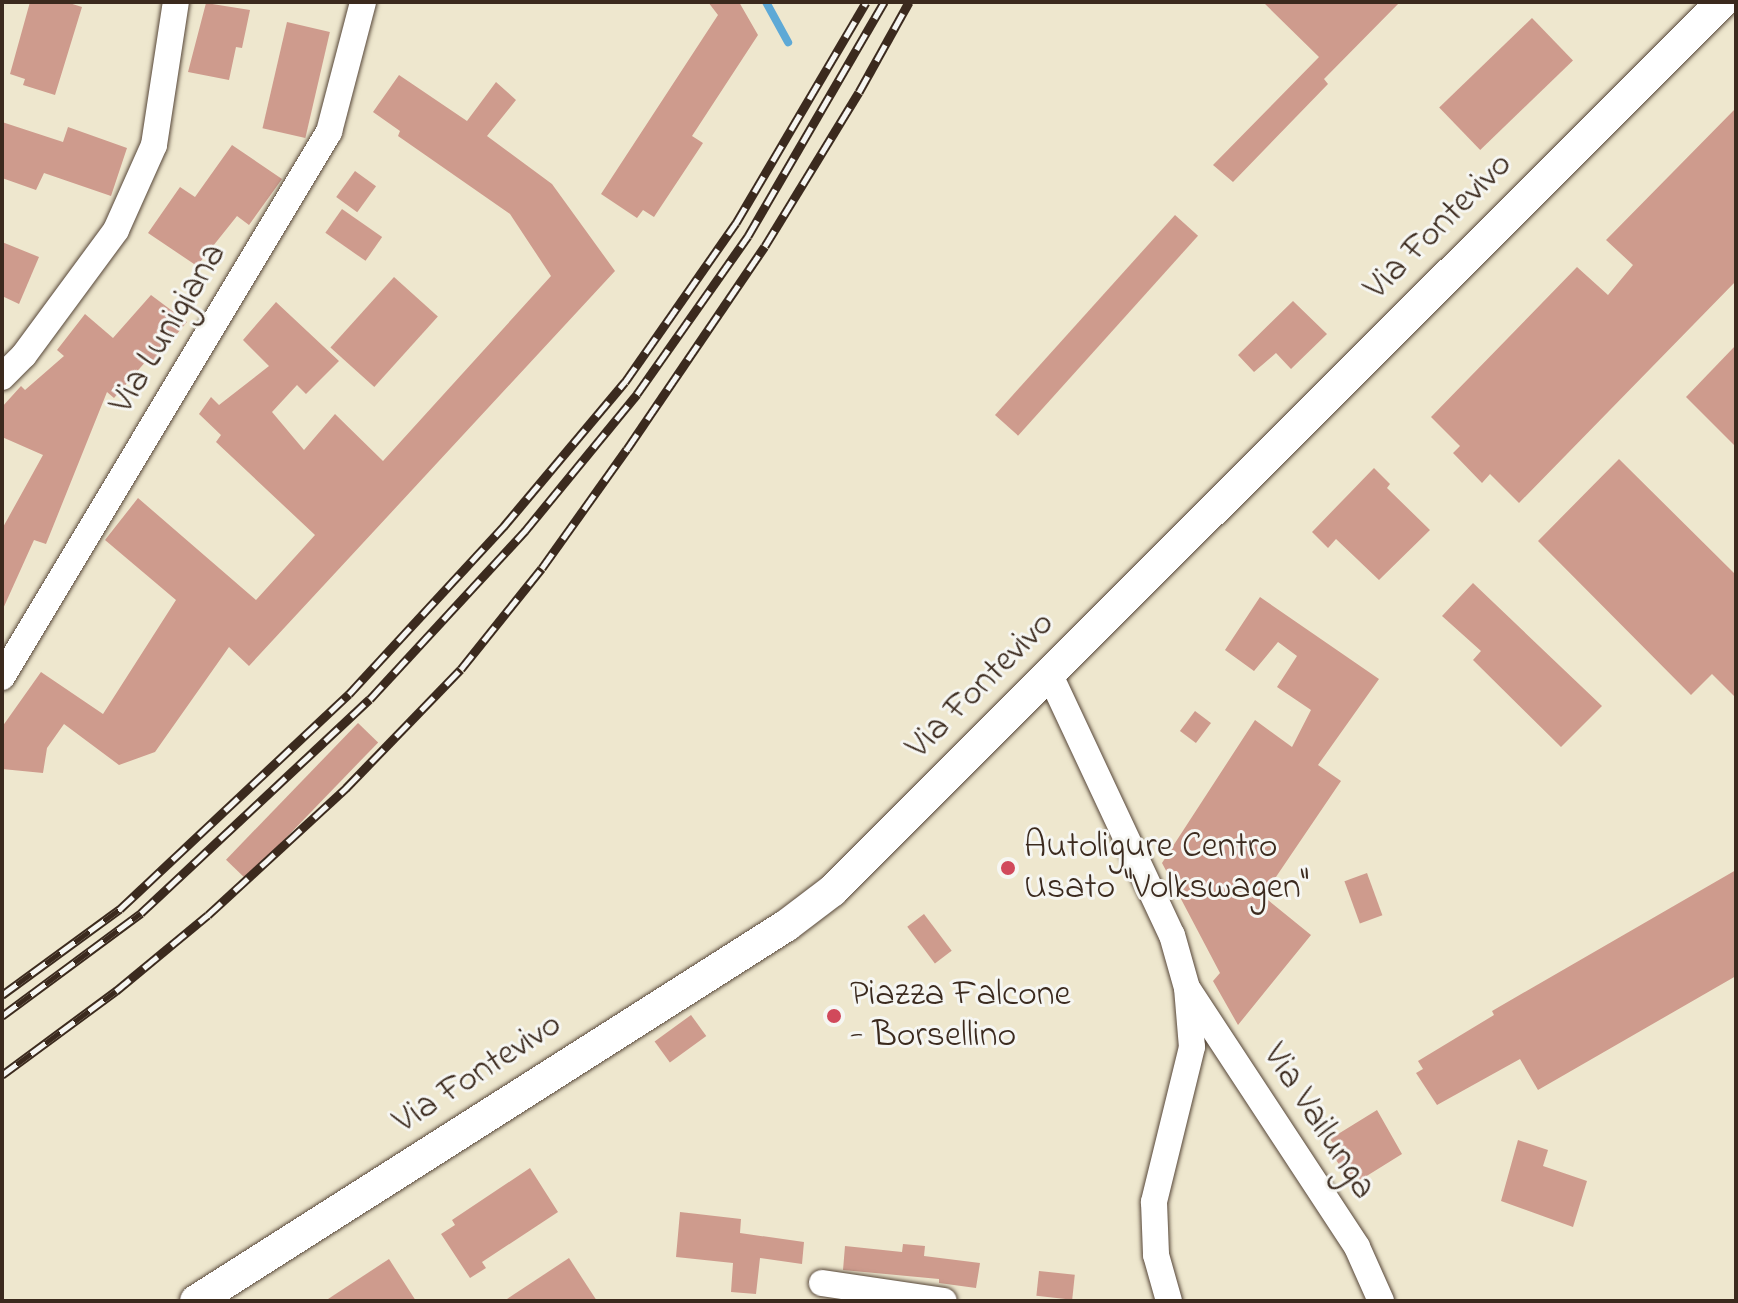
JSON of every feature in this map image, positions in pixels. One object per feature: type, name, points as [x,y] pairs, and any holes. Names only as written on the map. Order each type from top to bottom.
[{"type":"street","points":[[2,377],[24,355],[116,230],[154,145],[176,2]]},
{"type":"street","name":"Via Lunigiana","points":[[2,677],[329,132],[363,2]]},
{"type":"street","name":"Via Fontevivo","points":[[196,1301],[787,925],[832,891],[1722,2]]},
{"type":"street","name":"Via Vailunga","points":[[1049,673],[1172,935],[1187,988],[1192,1047],[1154,1202],[1156,1255],[1169,1301]]},
{"type":"street","name":"Via Vailunga","points":[[1187,988],[1357,1247],[1381,1301]]},
{"type":"street","points":[[822,1283],[944,1301]]},
{"type":"building","points":[[30,2],[66,2],[82,7],[55,95],[23,85],[25,79],[10,74]]},
{"type":"building","points":[[708,2],[739,2],[758,35],[692,136],[703,143],[654,217],[643,210],[637,218],[601,194],[718,15]]},
{"type":"building","points":[[1263,2],[1400,2],[1324,79],[1328,84],[1233,182],[1213,165],[1319,57]]},
{"type":"building","points":[[206,3],[250,10],[242,48],[236,47],[229,80],[188,72]]},
{"type":"building","points":[[1532,18],[1573,60],[1480,150],[1439,108]]},
{"type":"building","points":[[287,22],[330,32],[305,138],[262,128]]},
{"type":"building","points":[[399,75],[467,121],[496,82],[516,100],[487,136],[552,184],[615,271],[249,666],[229,647],[155,752],[119,765],[64,724],[47,748],[43,773],[2,769],[2,727],[41,672],[103,714],[176,600],[105,540],[138,498],[256,600],[315,535],[216,442],[221,435],[199,414],[211,397],[219,405],[269,366],[243,340],[276,302],[339,361],[306,394],[297,385],[272,412],[304,450],[335,414],[383,461],[551,276],[510,214],[398,136],[400,131],[373,112]]},
{"type":"building","points":[[1736,108],[1736,281],[1519,503],[1490,474],[1482,483],[1453,453],[1460,446],[1431,417],[1577,267],[1608,295],[1633,265],[1606,240]]},
{"type":"building","points":[[2,122],[63,142],[68,127],[127,148],[111,196],[44,173],[36,190],[2,178]]},
{"type":"building","points":[[232,145],[282,179],[249,225],[237,216],[197,266],[148,233],[180,187],[195,197]]},
{"type":"building","points":[[355,171],[376,186],[357,212],[336,197]]},
{"type":"building","points":[[342,209],[382,237],[366,261],[325,233]]},
{"type":"building","points":[[1175,215],[1198,236],[1018,436],[995,415]]},
{"type":"building","points":[[2,242],[39,257],[19,304],[2,296]]},
{"type":"building","points":[[394,277],[438,316],[374,387],[330,348]]},
{"type":"building","points":[[151,295],[187,322],[152,363],[147,360],[114,398],[107,392],[46,544],[34,540],[2,611],[2,529],[43,455],[2,437],[2,407],[21,386],[25,390],[64,356],[57,350],[85,314],[113,338]]},
{"type":"building","points":[[1293,301],[1327,334],[1291,369],[1276,353],[1254,372],[1238,355]]},
{"type":"building","points":[[1736,345],[1736,447],[1686,397]]},
{"type":"building","points":[[1619,459],[1736,575],[1736,698],[1712,674],[1691,695],[1538,541]]},
{"type":"building","points":[[1374,468],[1390,484],[1387,488],[1430,530],[1379,580],[1336,539],[1328,548],[1312,532]]},
{"type":"building","points":[[1473,583],[1602,706],[1561,747],[1473,660],[1481,651],[1442,616]]},
{"type":"building","points":[[1260,597],[1379,679],[1318,765],[1341,781],[1263,896],[1311,935],[1238,1025],[1213,981],[1220,973],[1162,863],[1255,720],[1292,747],[1311,710],[1277,687],[1297,656],[1278,642],[1254,671],[1225,650]]},
{"type":"building","points":[[1195,711],[1211,723],[1196,743],[1180,731]]},
{"type":"building","points":[[358,723],[378,742],[246,879],[226,860]]},
{"type":"building","points":[[1736,870],[1736,976],[1538,1090],[1520,1059],[1437,1105],[1416,1073],[1423,1069],[1418,1061],[1494,1015],[1492,1011]]},
{"type":"building","points":[[1367,873],[1382,915],[1360,923],[1344,881]]},
{"type":"building","points":[[924,914],[952,951],[935,963],[907,927]]},
{"type":"building","points":[[691,1015],[706,1036],[670,1062],[655,1041]]},
{"type":"building","points":[[1377,1110],[1402,1154],[1357,1182],[1351,1182],[1330,1151],[1336,1147],[1330,1139]]},
{"type":"building","points":[[1518,1140],[1548,1150],[1543,1166],[1587,1181],[1573,1227],[1501,1201]]},
{"type":"building","points":[[530,1168],[558,1212],[482,1262],[486,1268],[470,1278],[441,1234],[455,1225],[452,1220]]},
{"type":"building","points":[[680,1212],[741,1219],[740,1233],[804,1242],[802,1264],[760,1258],[756,1294],[731,1292],[733,1263],[676,1257]]},
{"type":"building","points":[[903,1244],[925,1246],[924,1256],[980,1263],[976,1288],[939,1283],[939,1279],[843,1270],[845,1246],[902,1252]]},
{"type":"building","points":[[569,1258],[597,1301],[504,1301]]},
{"type":"building","points":[[389,1259],[416,1301],[325,1301]]},
{"type":"building","points":[[1039,1271],[1075,1275],[1072,1300],[1036,1296]]},
{"type":"waterway","points":[[766,2],[788,42]]},
{"type":"railway","points":[[2,995],[120,909],[349,694],[504,526],[625,382],[736,223],[866,2]]},
{"type":"railway","points":[[2,1016],[141,913],[370,699],[525,531],[637,394],[748,236],[884,2]]},
{"type":"railway","points":[[2,1075],[116,991],[208,915],[346,788],[461,669],[542,568],[765,246],[859,92],[909,2]]},
{"type":"place","name":"Autoligure Centro Usato \"Volkswagen\"","points":[[1008,868]]},
{"type":"place","name":"Piazza Falcone - Borsellino","points":[[834,1016]]}]
